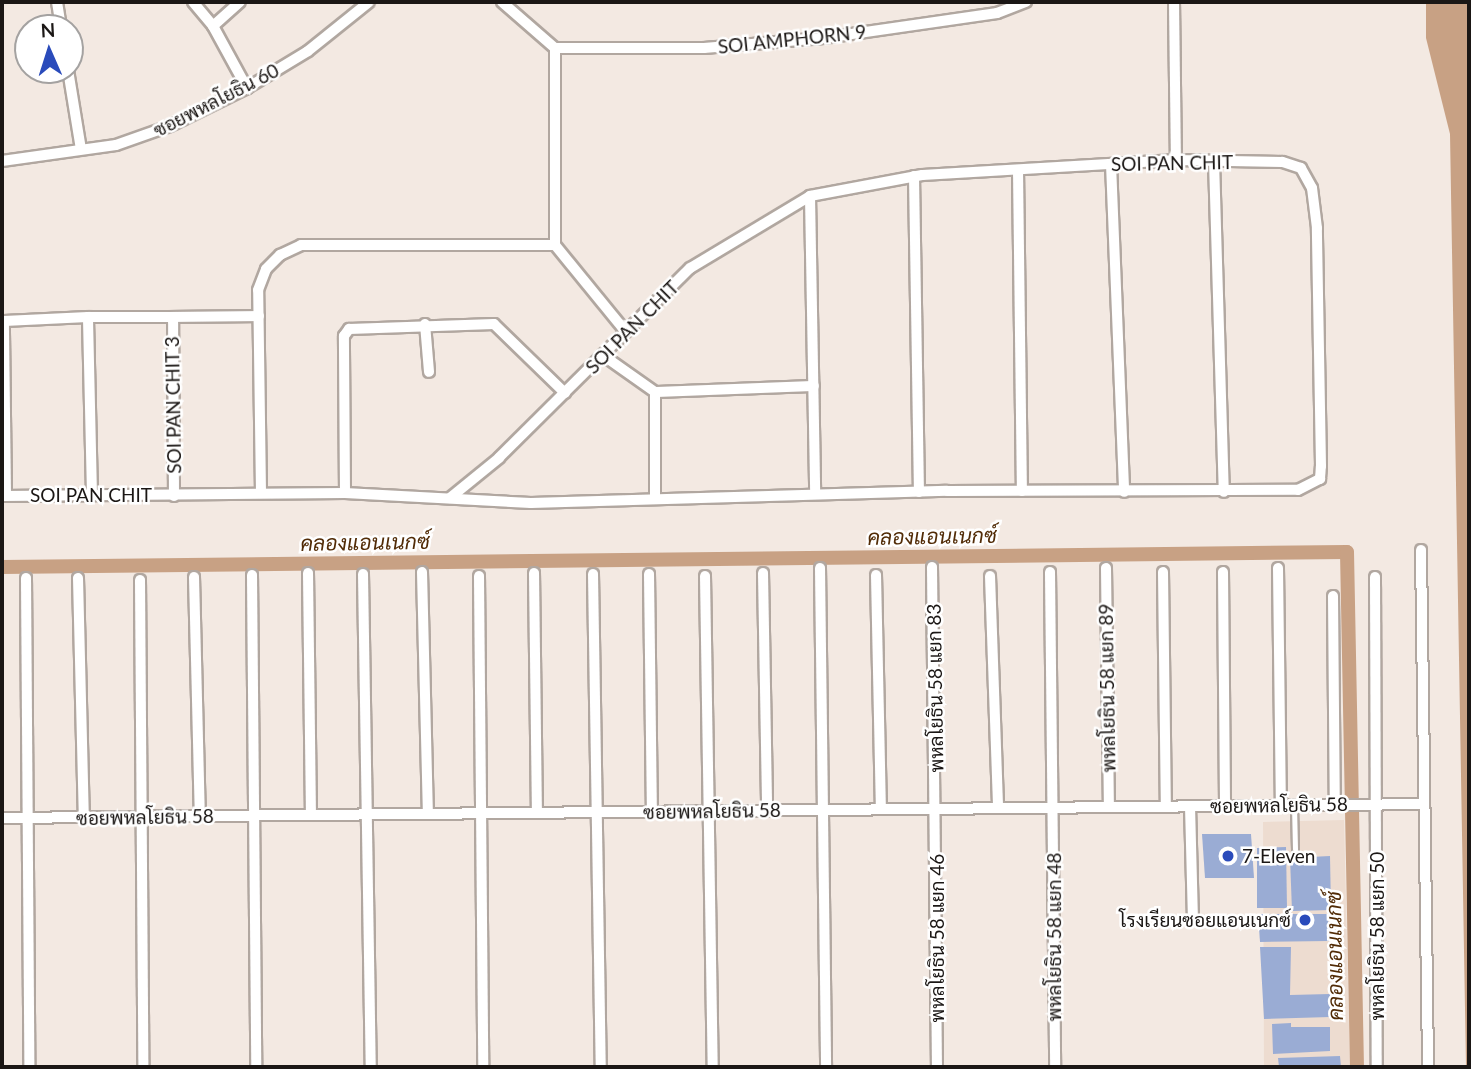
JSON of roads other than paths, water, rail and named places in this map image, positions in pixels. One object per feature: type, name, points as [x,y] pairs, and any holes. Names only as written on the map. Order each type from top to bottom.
[{"type":"street","points":[[193,2],[213,26],[247,89]]},
{"type":"street","points":[[213,26],[240,2]]},
{"type":"street","name":"ซอยพหลโยธิน 60","points":[[2,161],[142,138],[247,89],[308,51],[369,2]]},
{"type":"street","points":[[502,2],[555,48],[555,245],[626,332]]},
{"type":"street","name":"SOI AMPHORN 9","points":[[555,48],[704,48],[824,38],[997,13],[1026,2]]},
{"type":"street","points":[[1174,2],[1176,160]]},
{"type":"street","points":[[70,84],[81,149]]},
{"type":"street","name":"SOI PAN CHIT","points":[[4,496],[345,492],[450,498],[499,458],[690,268],[810,196],[914,176],[1176,160],[1282,162],[1301,168],[1312,188],[1317,228],[1320,479],[1298,490],[1224,492]]},
{"type":"street","points":[[450,498],[531,503],[919,492],[1224,492],[1214,161]]},
{"type":"street","points":[[1111,164],[1124,492]]},
{"type":"street","points":[[1017,170],[1022,491]]},
{"type":"street","points":[[914,176],[919,492]]},
{"type":"street","points":[[810,196],[815,494]]},
{"type":"street","points":[[261,493],[258,290],[266,269],[280,255],[301,245],[555,245]]},
{"type":"street","name":"SOI PAN CHIT 3","points":[[174,496],[173,317],[259,316]]},
{"type":"street","points":[[88,317],[92,495]]},
{"type":"street","points":[[4,496],[4,321],[173,317]]},
{"type":"street","points":[[425,324],[429,372]]},
{"type":"street","points":[[345,492],[344,336],[358,326],[494,324],[565,393]]},
{"type":"street","points":[[604,356],[655,392],[814,386]]},
{"type":"street","points":[[655,392],[655,498]]},
{"type":"street","points":[[1420,550],[1428,1067]]},
{"type":"street","name":"พหลโยธิน 58 แยก 83","points":[[932,567],[937,809]]},
{"type":"street","points":[[820,568],[826,1067]]},
{"type":"street","name":"พหลโยธิน 58 แยก 89","points":[[1106,568],[1109,807]]},
{"type":"street","points":[[1278,568],[1281,805]]},
{"type":"street","points":[[422,572],[428,814]]},
{"type":"street","name":"พหลโยธิน 58 แยก 48","points":[[1050,572],[1055,1067]]},
{"type":"street","points":[[1163,572],[1166,806]]},
{"type":"street","points":[[1223,572],[1225,806]]},
{"type":"street","points":[[308,573],[311,815]]},
{"type":"street","points":[[534,573],[537,813]]},
{"type":"street","points":[[763,573],[767,810]]},
{"type":"street","points":[[363,574],[371,1067]]},
{"type":"street","points":[[593,574],[601,1067]]},
{"type":"street","points":[[649,574],[652,811]]},
{"type":"street","points":[[252,575],[256,1067]]},
{"type":"street","points":[[876,575],[881,809]]},
{"type":"street","points":[[479,576],[484,1067]]},
{"type":"street","points":[[705,576],[713,1067]]},
{"type":"street","points":[[990,576],[998,808]]},
{"type":"street","points":[[194,577],[200,816]]},
{"type":"street","name":"พหลโยธิน 58 แยก 50","points":[[1375,577],[1377,1067]]},
{"type":"street","points":[[26,578],[30,818],[29,1067]]},
{"type":"street","points":[[78,578],[84,817]]},
{"type":"street","points":[[140,580],[143,1067]]},
{"type":"street","points":[[1333,596],[1339,805]]},
{"type":"street","name":"ซอยพหลโยธิน 58","points":[[2,818],[1422,804]]},
{"type":"street","points":[[1190,806],[1193,918]]},
{"type":"street","name":"พหลโยธิน 58 แยก 46","points":[[937,809],[937,1067]]},
{"type":"lane","points":[[1294,805],[1295,849]]},
{"type":"waterway","name":"คลองแอนเนกซ์","points":[[2,567],[1347,552],[1357,1067]]},
{"type":"place","name":"7-Eleven","points":[[1228,856]]},
{"type":"place","name":"โรงเรียนซอยแอนเนกซ์","points":[[1305,920]]}]
